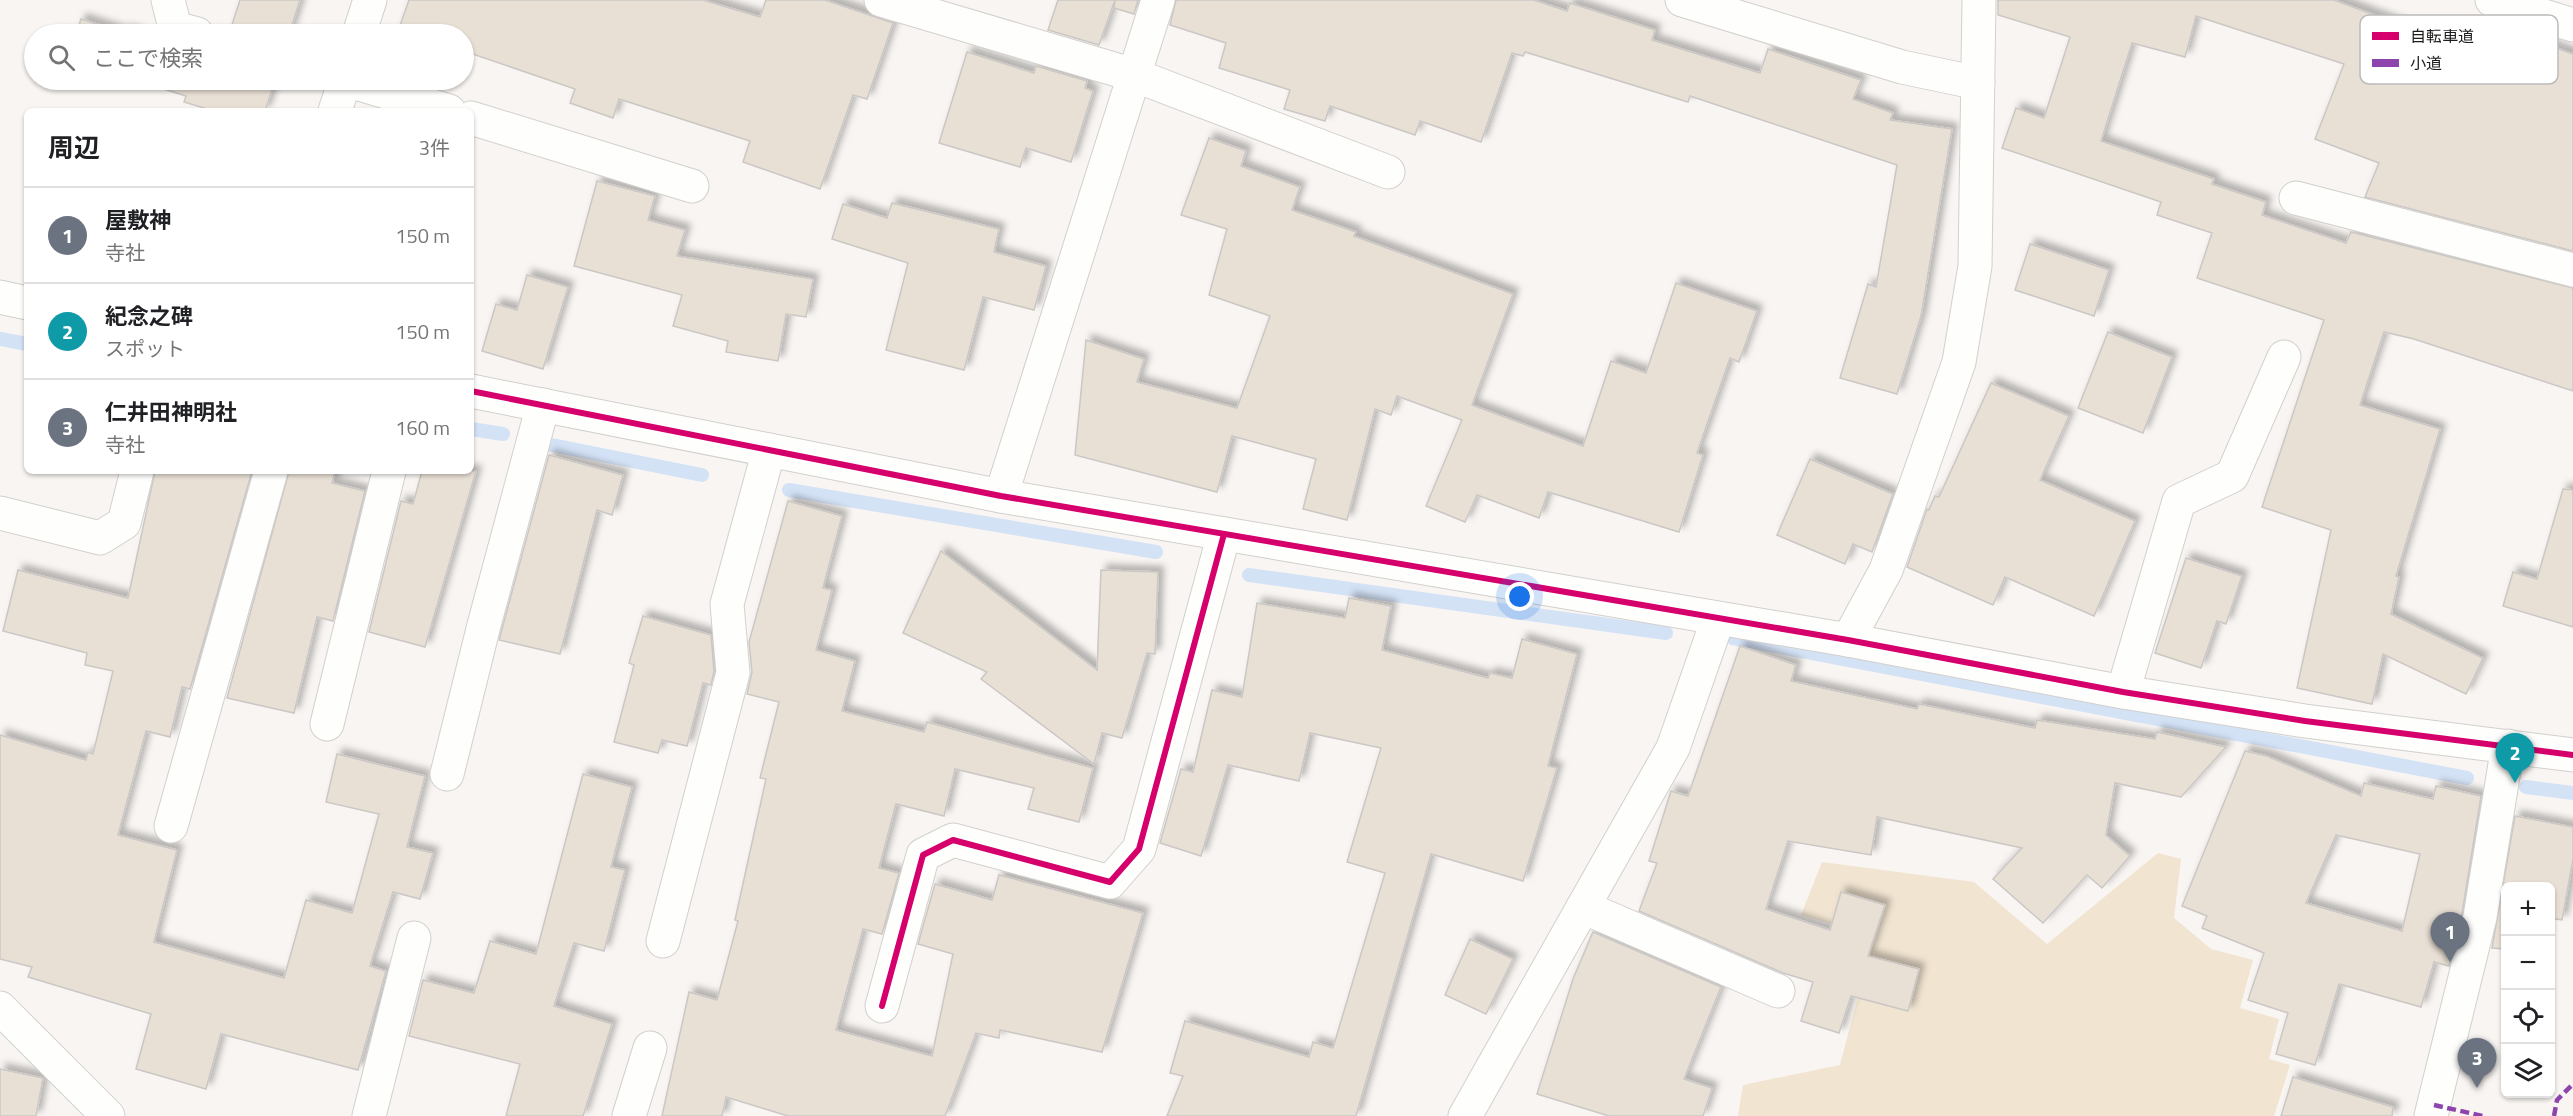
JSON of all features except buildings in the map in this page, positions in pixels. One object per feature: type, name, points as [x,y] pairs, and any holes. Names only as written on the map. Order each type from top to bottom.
[{"type":"street","points":[[168,0],[174,24]]},
{"type":"street","points":[[362,24],[370,0]]},
{"type":"street","points":[[881,0],[1134,75],[1388,172]]},
{"type":"street","points":[[1001,496],[1158,0]]},
{"type":"street","points":[[1682,0],[1902,67],[1978,83]]},
{"type":"street","points":[[1848,640],[1886,570],[1959,362],[1975,266],[1979,0]]},
{"type":"street","points":[[2492,0],[2541,15]]},
{"type":"street","points":[[2558,20],[2573,25]]},
{"type":"street","points":[[336,108],[342,90]]},
{"type":"street","points":[[379,90],[438,108]]},
{"type":"street","points":[[474,119],[692,186]]},
{"type":"street","points":[[2296,198],[2573,270]]},
{"type":"street","points":[[0,297],[24,302]]},
{"type":"street","points":[[2123,692],[2179,501],[2232,476],[2284,357]]},
{"type":"street","points":[[474,392],[1001,496],[1848,640],[2123,692],[2305,721],[2573,755]]},
{"type":"street","points":[[447,774],[543,405]]},
{"type":"street","points":[[663,941],[733,673],[727,604],[769,450]]},
{"type":"street","points":[[0,513],[100,538],[124,523],[136,474]]},
{"type":"street","points":[[171,826],[270,474]]},
{"type":"street","points":[[327,724],[388,474]]},
{"type":"street","points":[[882,1006],[923,855],[953,840],[1110,882],[1139,849],[1224,534]]},
{"type":"street","points":[[1465,1116],[1673,748],[1718,619]]},
{"type":"street","points":[[2431,1116],[2480,917],[2508,746]]},
{"type":"street","points":[[1583,906],[1778,991]]},
{"type":"street","points":[[369,1116],[414,938]]},
{"type":"street","points":[[0,1008],[108,1116]]},
{"type":"street","points":[[629,1116],[650,1048]]},
{"type":"shaded area","points":[[2158,853],[2181,859],[2174,918],[2211,949],[2253,960],[2240,1008],[2279,1019],[2269,1059],[2290,1065],[2274,1116],[1738,1116],[1743,1085],[1840,1065],[1874,936],[1801,915],[1822,862],[1974,882],[2047,944]]},
{"type":"waterway","points":[[0,339],[24,343]]},
{"type":"waterway","points":[[474,429],[503,434]]},
{"type":"waterway","points":[[547,444],[702,475]]},
{"type":"waterway","points":[[789,490],[1156,552]]},
{"type":"waterway","points":[[1249,575],[1666,633]]},
{"type":"waterway","points":[[1733,638],[2467,778]]},
{"type":"waterway","points":[[2526,787],[2573,793]]},
{"type":"marked path","points":[[2554,1116],[2557,1100],[2573,1084]]},
{"type":"marked path","points":[[2434,1105],[2483,1116]]},
{"type":"cycle path","points":[[474,392],[1001,496],[1848,640],[2123,692],[2305,721],[2573,755]]},
{"type":"cycle path","points":[[882,1006],[923,855],[953,840],[1110,882],[1139,849],[1224,534]]},
{"type":"place","name":"紀念之碑","points":[[2515,783]]},
{"type":"place","name":"屋敷神","points":[[2450,962]]},
{"type":"place","name":"仁井田神明社","points":[[2477,1088]]}]
